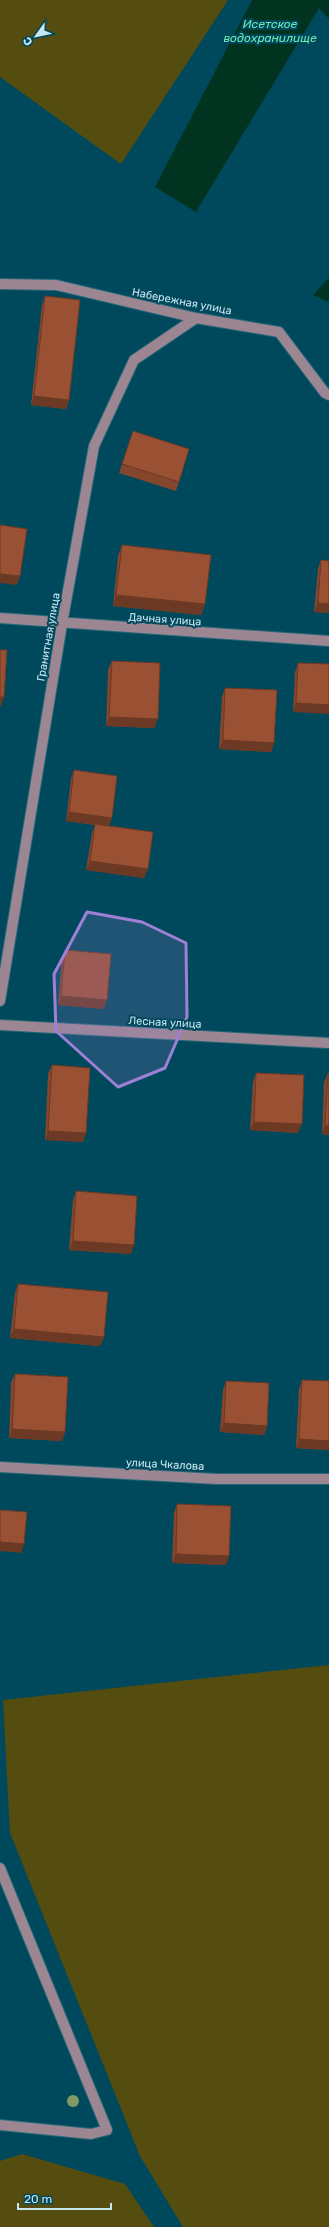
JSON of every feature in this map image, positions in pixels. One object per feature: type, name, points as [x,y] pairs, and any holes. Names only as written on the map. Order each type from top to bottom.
[{"type":"street","name":"Набережная улица","points":[[0,284],[56,285],[196,318],[279,332],[325,393],[329,395]]},
{"type":"street","name":"Гранитная улица","points":[[0,1001],[62,624],[94,446],[134,360],[196,318]]},
{"type":"street","name":"Дачная улица","points":[[0,618],[62,624],[329,641]]},
{"type":"street","name":"Лесная улица","points":[[0,1025],[329,1043]]},
{"type":"street","name":"улица Чкалова","points":[[0,1467],[216,1479],[329,1478]]},
{"type":"street","points":[[0,1868],[107,2130],[91,2134],[0,2125]]},
{"type":"highlighted area","points":[[87,912],[142,922],[186,943],[187,1017],[165,1068],[118,1087],[56,1031],[54,974]]},
{"type":"shaded area","points":[[0,0],[228,0],[121,164],[0,77]]},
{"type":"shaded area","points":[[329,1665],[329,2227],[183,2227],[140,2156],[10,1833],[3,1700]]},
{"type":"shaded area","points":[[22,2154],[125,2184],[154,2227],[0,2227],[0,2161]]},
{"type":"water","name":"Исетское водохранилище","points":[[252,0],[329,0],[329,19],[319,8],[196,212],[155,187]]},
{"type":"water","points":[[329,278],[329,301],[328,302],[313,295]]},
{"type":"building","points":[[45,296],[80,300],[69,400],[34,396]]},
{"type":"building","points":[[133,431],[189,449],[179,482],[122,464]]},
{"type":"building","points":[[0,525],[27,529],[20,576],[0,574]]},
{"type":"building","points":[[122,545],[211,555],[205,604],[116,595]]},
{"type":"building","points":[[321,560],[329,561],[329,604],[318,603]]},
{"type":"building","points":[[0,650],[7,650],[4,697],[0,697]]},
{"type":"building","points":[[112,661],[160,663],[158,719],[109,717]]},
{"type":"building","points":[[298,663],[329,664],[329,705],[296,703]]},
{"type":"building","points":[[225,688],[277,690],[274,743],[223,740]]},
{"type":"building","points":[[74,770],[117,776],[112,818],[69,812]]},
{"type":"building","points":[[95,824],[153,832],[148,869],[90,861]]},
{"type":"building","points":[[65,950],[111,954],[107,1000],[61,996]]},
{"type":"building","points":[[52,1065],[90,1068],[86,1133],[48,1131]]},
{"type":"building","points":[[256,1073],[304,1075],[302,1124],[254,1122]]},
{"type":"building","points":[[329,1073],[329,1126],[325,1125]]},
{"type":"building","points":[[76,1191],[137,1196],[134,1245],[73,1241]]},
{"type":"building","points":[[18,1284],[108,1292],[104,1337],[14,1329]]},
{"type":"building","points":[[15,1374],[68,1377],[65,1432],[12,1429]]},
{"type":"building","points":[[302,1380],[329,1381],[329,1441],[299,1439]]},
{"type":"building","points":[[226,1381],[269,1383],[267,1426],[224,1423]]},
{"type":"building","points":[[177,1504],[231,1506],[229,1556],[176,1554]]},
{"type":"building","points":[[0,1510],[27,1512],[24,1544],[0,1542]]}]
